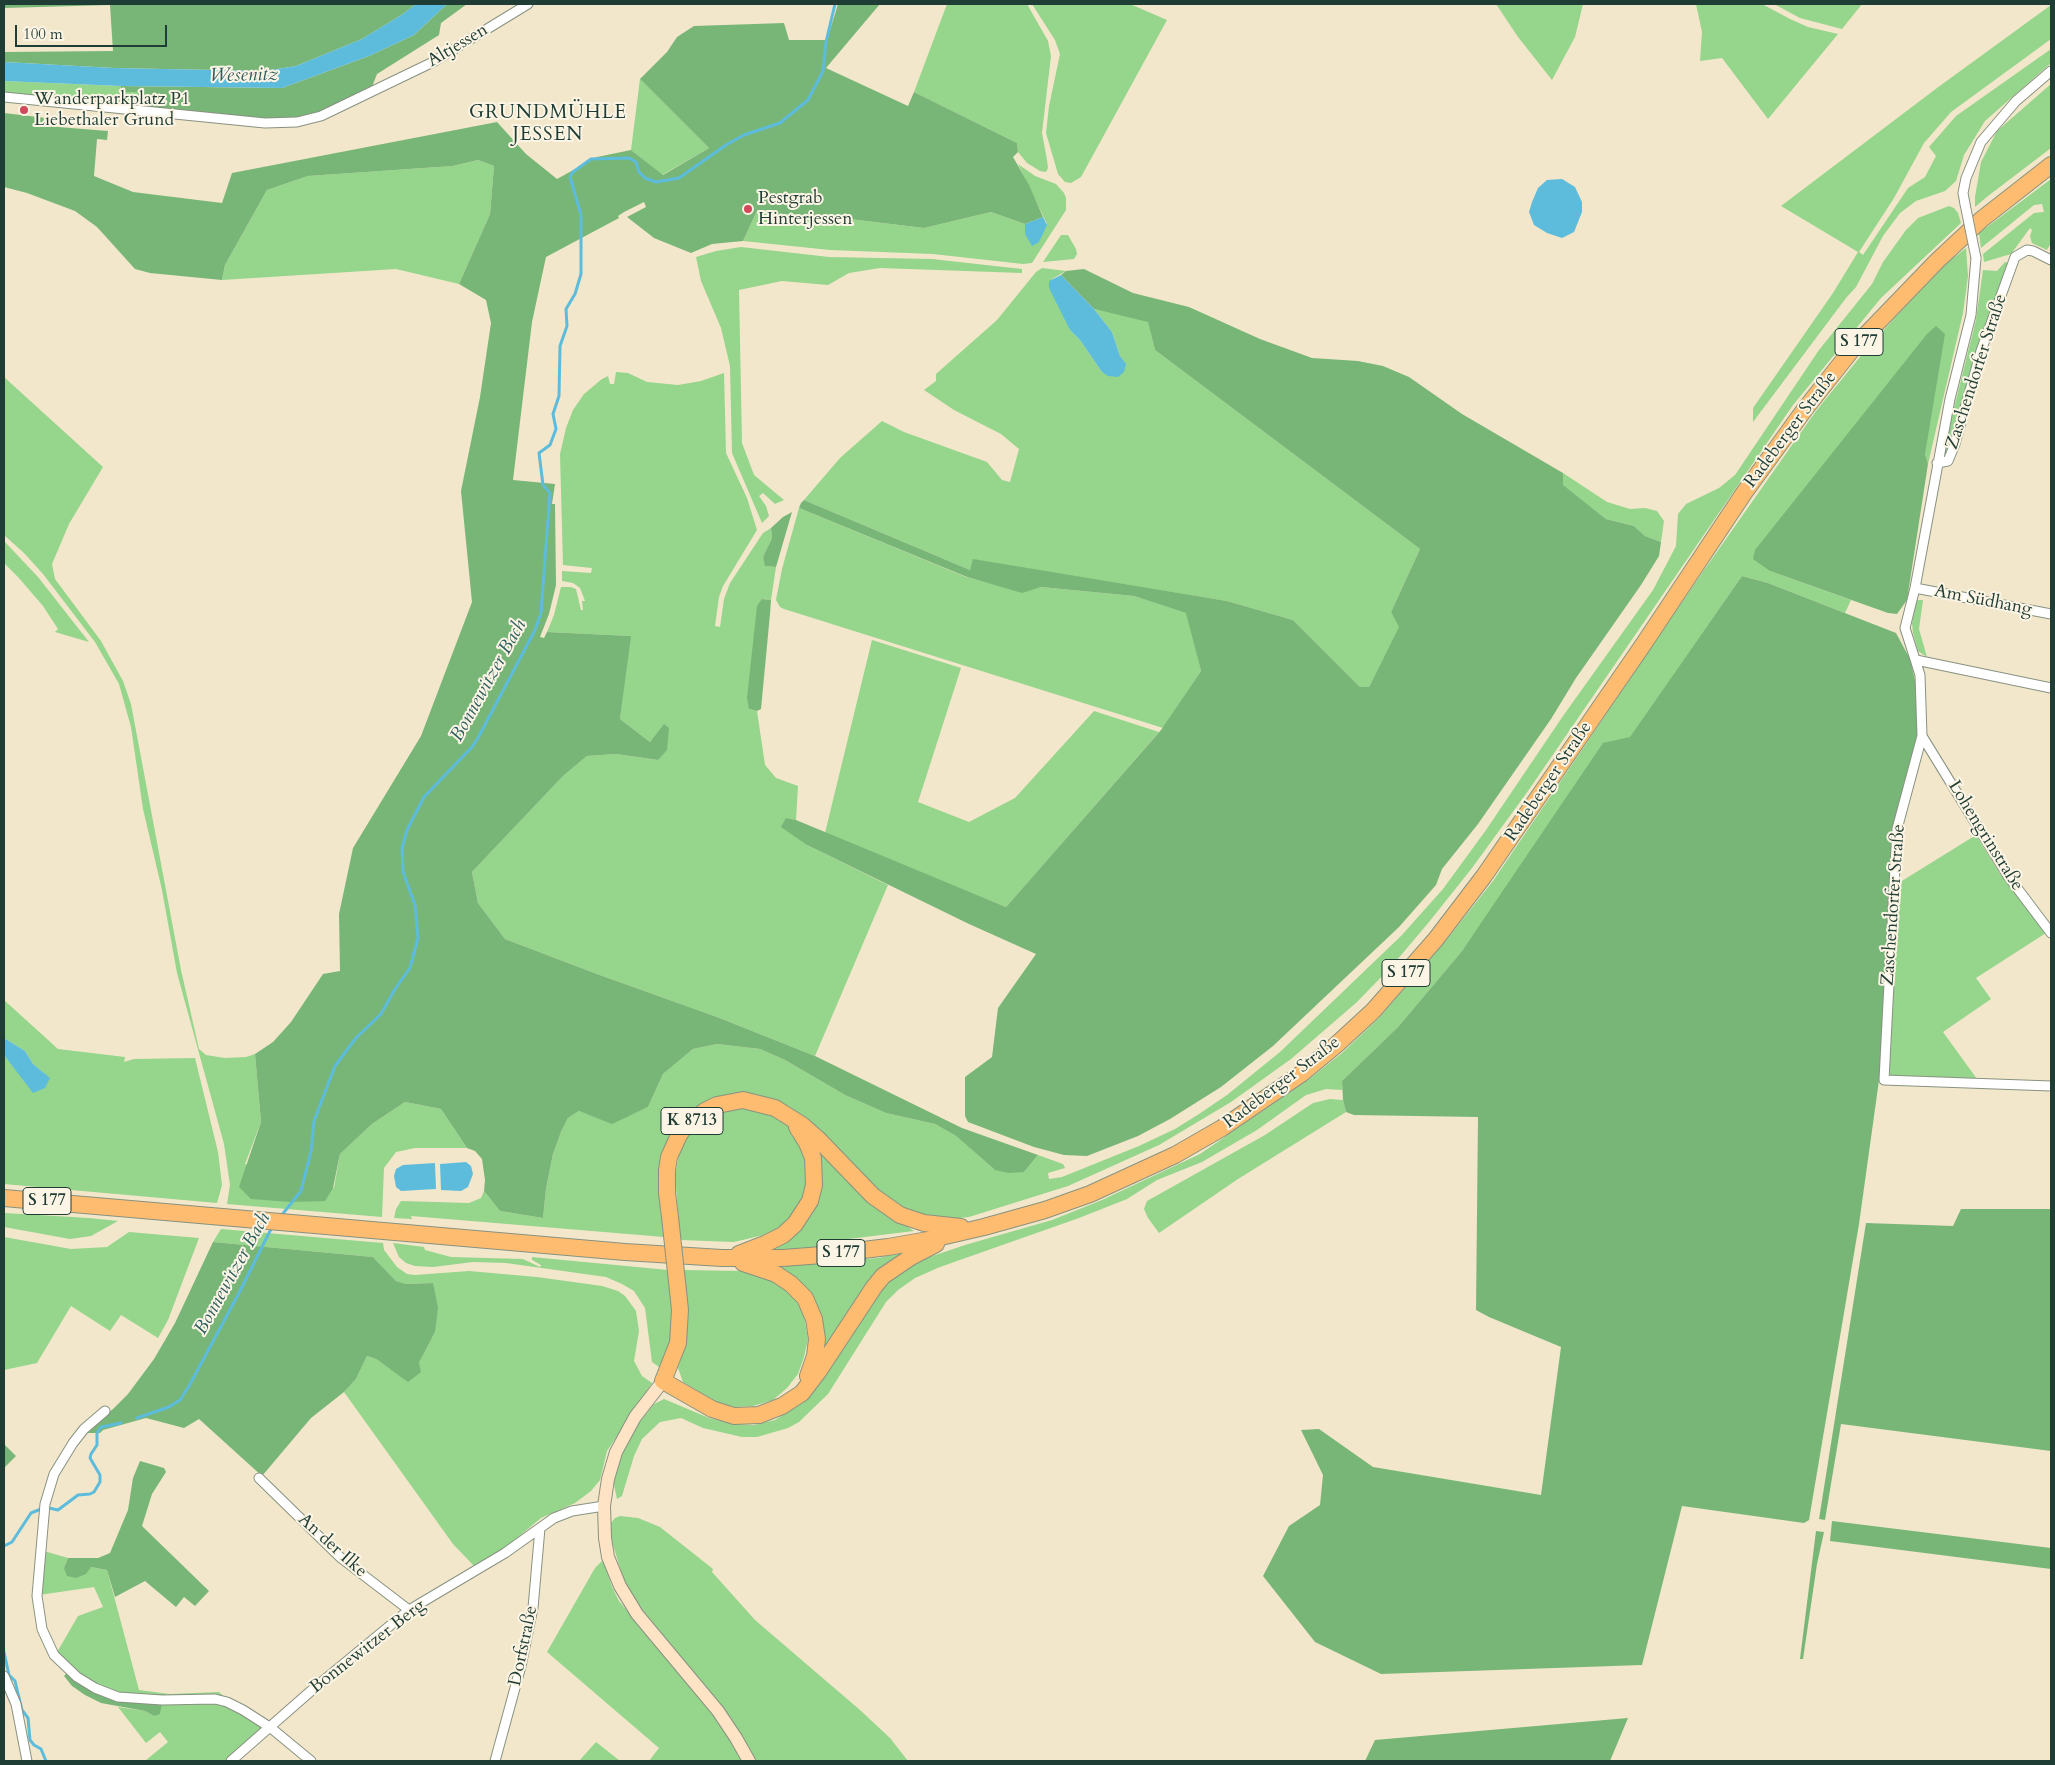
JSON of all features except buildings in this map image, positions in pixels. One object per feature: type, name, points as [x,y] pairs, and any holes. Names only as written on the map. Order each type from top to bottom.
[{"type":"highway","name":"Radeberger Straße","points":[[984,1227],[1044,1210],[1090,1194],[1175,1155],[1222,1128],[1301,1074],[1336,1045],[1372,1011],[1436,939],[1478,884],[1540,797],[1704,552],[1804,409],[1854,347],[1937,261],[1975,225],[2051,166]]},
{"type":"highway","name":"K 8713","points":[[663,1381],[678,1343],[680,1310],[666,1181],[669,1157],[679,1135],[685,1126],[705,1111],[729,1101],[753,1101],[775,1108],[786,1114]]},
{"type":"highway","points":[[786,1114],[818,1139],[873,1196],[900,1215],[912,1220],[941,1226],[984,1227]]},
{"type":"highway","points":[[722,1258],[746,1252],[783,1235],[795,1224],[810,1201],[814,1185],[813,1158],[804,1138],[786,1114]]},
{"type":"highway","name":"S 177","points":[[4,1198],[526,1244],[722,1258],[783,1258],[822,1255],[928,1240],[984,1227]]},
{"type":"highway","points":[[663,1381],[712,1409],[734,1416],[752,1416],[770,1412],[793,1400],[809,1384],[883,1276],[922,1250],[958,1234]]},
{"type":"highway","points":[[722,1258],[776,1274],[791,1284],[805,1298],[814,1319],[817,1339],[813,1365],[793,1400]]},
{"type":"street","name":"Altjessen","points":[[4,98],[256,122],[297,122],[321,116],[387,86],[433,62],[528,4]]},
{"type":"street","points":[[1937,463],[1950,399],[1971,315],[1975,286],[1976,258],[1963,193],[1966,178],[1981,142],[2016,102],[2051,71]]},
{"type":"street","name":"Zaschendorfer Straße","points":[[2051,260],[2033,251],[2022,252],[2015,257],[1981,351],[1955,444],[1948,461],[1937,463],[1915,588],[1905,628],[1920,675],[1922,736],[1897,829],[1884,1080],[2051,1086]]},
{"type":"street","name":"Am Südhang","points":[[1915,588],[2051,614]]},
{"type":"street","points":[[1916,660],[2051,688]]},
{"type":"street","name":"Lohengrinstraße","points":[[1922,736],[2008,876],[2051,933]]},
{"type":"street","name":"K 8713","points":[[663,1381],[635,1417],[616,1452],[608,1479],[604,1506],[605,1538],[608,1556],[627,1598],[637,1614],[718,1711],[749,1761]]},
{"type":"street","points":[[105,1411],[84,1429],[73,1443],[54,1474],[44,1504],[37,1596],[42,1629],[54,1655],[77,1677],[96,1688],[118,1697],[162,1700],[215,1699],[243,1710],[270,1728],[311,1761]]},
{"type":"street","name":"An der Ilke","points":[[259,1478],[340,1558],[409,1610]]},
{"type":"street","name":"Bonnewitzer Berg","points":[[231,1761],[312,1690],[409,1610],[505,1553],[554,1518],[572,1511],[604,1506]]},
{"type":"street","name":"Dorfstraße","points":[[495,1761],[521,1666],[533,1608],[540,1528]]},
{"type":"street","points":[[4,1676],[16,1704],[28,1761]]},
{"type":"green space","points":[[4,4],[416,4],[362,39],[296,66],[265,71],[114,68],[4,62],[4,52],[113,51],[110,5],[4,8]]},
{"type":"green space","points":[[447,4],[467,4],[441,23],[439,35],[377,74],[372,87],[320,112],[297,118],[266,119],[138,106],[138,92],[120,92],[121,86],[282,88],[369,56],[414,35]]},
{"type":"green space","points":[[838,4],[880,4],[826,68],[908,106],[914,92],[1017,143],[1018,152],[1013,157],[1029,185],[1043,217],[1025,224],[991,212],[924,228],[825,216],[756,213],[743,241],[712,244],[691,253],[654,238],[627,217],[646,207],[644,202],[624,212],[618,216],[619,218],[546,257],[532,322],[513,480],[555,484],[552,504],[555,504],[556,585],[549,614],[540,637],[544,638],[547,632],[631,636],[620,719],[650,742],[664,724],[669,728],[667,750],[658,760],[616,754],[587,756],[563,776],[472,872],[478,903],[505,939],[717,1017],[815,1056],[962,1128],[1038,1155],[1024,1172],[1008,1173],[995,1170],[956,1136],[935,1124],[886,1113],[845,1095],[785,1060],[760,1049],[717,1044],[693,1049],[663,1074],[648,1107],[612,1124],[579,1111],[568,1118],[553,1154],[546,1189],[543,1218],[500,1211],[484,1191],[485,1180],[482,1159],[475,1151],[467,1148],[441,1109],[405,1102],[372,1124],[340,1154],[333,1188],[325,1201],[290,1202],[251,1199],[239,1187],[261,1122],[255,1054],[273,1042],[291,1022],[323,974],[340,971],[339,914],[353,848],[421,736],[472,602],[461,491],[480,397],[491,323],[486,300],[459,284],[490,214],[494,166],[478,160],[453,166],[308,176],[267,190],[225,265],[222,280],[150,273],[135,269],[97,227],[75,211],[27,193],[4,187],[4,113],[46,118],[46,126],[108,131],[107,140],[97,139],[94,176],[133,192],[222,203],[232,173],[497,122],[526,154],[557,179],[597,157],[631,150],[663,175],[709,148],[640,79],[667,52],[677,37],[694,26],[784,23],[789,40],[827,40]]},
{"type":"green space","points":[[947,4],[1027,4],[1048,41],[1051,56],[1042,133],[1048,168],[1046,172],[1040,171],[1027,163],[1018,152],[1017,143],[914,92]]},
{"type":"green space","points":[[1032,4],[1130,4],[1167,20],[1081,177],[1071,183],[1065,182],[1058,174],[1046,133],[1049,106],[1060,54],[1055,40]]},
{"type":"green space","points":[[1496,4],[1583,4],[1575,37],[1552,80],[1518,37]]},
{"type":"green space","points":[[1696,4],[1762,4],[1808,27],[1838,34],[1768,119],[1722,58],[1700,61],[1702,32]]},
{"type":"green space","points":[[1774,4],[1862,4],[1842,29],[1800,18]]},
{"type":"green space","points":[[2051,5],[2051,39],[1951,112],[1924,143],[1894,198],[1859,252],[1863,255],[1908,188],[1925,177],[1936,156],[1929,147],[1956,116],[2051,49],[2051,63],[1985,121],[1964,155],[1956,181],[1945,191],[1916,201],[1900,213],[1883,236],[1856,287],[1753,422],[1753,408],[1833,293],[1858,252],[1781,206]]},
{"type":"green space","points":[[640,79],[709,148],[662,175],[631,150]]},
{"type":"green space","points":[[4,81],[121,86],[120,92],[139,92],[138,106],[4,93]]},
{"type":"green space","points":[[2051,84],[2051,148],[1975,207],[1981,162],[1997,131]]},
{"type":"green space","points":[[478,160],[494,166],[490,214],[459,284],[396,269],[222,280],[225,265],[267,190],[308,176],[453,166]]},
{"type":"green space","points":[[1018,164],[1035,176],[1056,184],[1066,198],[1066,210],[1032,263],[1023,264],[933,254],[830,250],[743,241],[756,213],[825,216],[924,228],[991,212],[1025,224],[1025,234],[1047,224]]},
{"type":"green space","points":[[2051,179],[2051,243],[2047,250],[2032,243],[2030,236],[2032,230],[2030,228],[2011,254],[1984,262],[1983,254],[2034,213],[2044,212],[2042,204],[2034,205],[1981,248],[1979,233]]},
{"type":"green space","points":[[1949,206],[1958,213],[1961,223],[1881,298],[1793,405],[1528,791],[1472,868],[1429,922],[1391,967],[1357,1002],[1291,1059],[1231,1102],[1159,1145],[1068,1186],[969,1217],[941,1220],[907,1210],[891,1202],[810,1122],[790,1107],[761,1096],[745,1095],[686,1117],[660,1192],[664,1237],[411,1216],[412,1219],[394,1218],[396,1209],[401,1201],[469,1203],[481,1198],[484,1191],[500,1211],[543,1218],[546,1189],[553,1154],[568,1118],[579,1111],[612,1123],[648,1107],[663,1074],[693,1049],[717,1044],[760,1049],[785,1060],[845,1095],[886,1113],[935,1124],[956,1136],[995,1170],[1024,1172],[1038,1155],[1063,1164],[1065,1168],[1048,1173],[1049,1179],[1062,1177],[1139,1146],[1175,1129],[1199,1114],[1227,1095],[1280,1052],[1401,936],[1443,889],[1653,590],[1676,546],[1678,514],[1686,504],[1719,488],[1735,475],[1819,350],[1872,284],[1883,262],[1906,230],[1918,218]]},
{"type":"green space","points":[[1061,235],[1068,235],[1076,249],[1077,254],[1074,259],[1043,262]]},
{"type":"green space","points":[[741,247],[829,257],[932,259],[1022,269],[1022,273],[880,268],[849,273],[828,285],[782,281],[739,290],[742,443],[754,475],[784,500],[775,504],[763,493],[759,496],[766,506],[769,516],[762,523],[732,453],[730,366],[721,328],[701,281],[696,257],[716,251]]},
{"type":"green space","points":[[1966,248],[1968,276],[1963,313],[1928,464],[1925,454],[1770,571],[1851,600],[1845,613],[1768,583],[1742,576],[1630,738],[1502,894],[1462,951],[1398,1027],[1342,1081],[1342,1090],[1326,1089],[1306,1095],[1257,1130],[1202,1162],[1157,1180],[1127,1199],[940,1267],[915,1278],[898,1290],[886,1302],[828,1394],[799,1422],[788,1428],[757,1437],[742,1437],[703,1428],[681,1418],[660,1422],[642,1439],[634,1456],[622,1496],[617,1499],[613,1480],[623,1452],[634,1429],[654,1404],[664,1399],[709,1418],[734,1424],[754,1425],[775,1420],[804,1402],[815,1389],[882,1287],[909,1264],[965,1245],[1052,1220],[1102,1200],[1200,1154],[1308,1080],[1342,1053],[1379,1018],[1444,943],[1493,881],[1702,573],[1816,411],[1864,352],[1901,311],[1947,263]]},
{"type":"green space","points":[[2005,262],[2008,263],[1945,456],[1942,456],[1976,320],[1983,270],[1997,271]]},
{"type":"green space","points":[[1042,268],[1066,271],[1052,279],[1070,330],[1080,340],[1102,372],[1125,364],[1120,356],[1112,332],[1094,309],[1148,321],[1155,350],[1420,549],[1391,612],[1400,626],[1369,687],[1360,687],[1293,620],[1227,601],[974,560],[970,570],[804,500],[840,458],[882,421],[904,432],[987,462],[1002,480],[1010,482],[1019,449],[1001,434],[954,410],[924,390],[936,381],[936,374],[997,320],[1036,272]]},
{"type":"green space","points":[[1084,269],[1133,293],[1189,307],[1260,339],[1312,358],[1358,361],[1383,366],[1409,377],[1462,414],[1563,473],[1563,485],[1606,519],[1634,526],[1645,536],[1661,542],[1659,556],[1641,585],[1576,678],[1551,719],[1478,824],[1442,869],[1436,885],[1399,927],[1273,1046],[1221,1087],[1170,1119],[1138,1136],[1087,1156],[1064,1155],[1034,1147],[968,1122],[965,1116],[965,1077],[992,1057],[998,1008],[1036,954],[969,924],[807,845],[781,827],[786,818],[796,820],[1006,907],[1161,730],[1201,671],[1186,613],[1134,596],[1041,587],[1022,593],[967,577],[799,508],[801,503],[804,500],[970,570],[973,559],[1227,601],[1293,620],[1360,687],[1369,687],[1399,627],[1391,612],[1420,549],[1155,350],[1148,322],[1094,309],[1061,275],[1066,271]]},
{"type":"green space","points":[[1936,326],[1945,334],[1925,454],[1928,464],[1907,600],[1897,614],[1888,613],[1770,571],[1753,559],[1755,550],[1927,334]]},
{"type":"green space","points":[[616,372],[628,373],[647,382],[678,385],[701,381],[724,373],[726,453],[747,498],[757,530],[723,586],[719,597],[715,626],[720,627],[724,599],[730,583],[763,533],[771,528],[772,538],[763,557],[766,566],[776,567],[771,600],[762,599],[749,709],[757,711],[765,765],[776,778],[798,786],[796,820],[786,818],[807,845],[888,885],[815,1056],[717,1017],[505,939],[478,903],[472,872],[563,776],[587,756],[616,754],[658,760],[664,725],[650,742],[620,719],[630,636],[547,632],[554,615],[561,587],[576,589],[581,610],[583,610],[582,601],[585,601],[580,588],[573,583],[562,581],[562,571],[591,573],[592,568],[563,565],[560,454],[566,428],[573,410],[584,394],[608,376],[610,384],[614,384]]},
{"type":"green space","points":[[4,377],[103,467],[69,524],[52,564],[55,579],[101,641],[123,681],[131,704],[181,970],[199,1049],[206,1055],[225,1058],[246,1057],[255,1054],[261,1122],[245,1164],[334,1188],[340,1154],[372,1124],[405,1102],[441,1109],[467,1148],[415,1148],[396,1152],[384,1168],[382,1217],[227,1204],[230,1185],[224,1144],[177,973],[162,890],[143,809],[131,727],[119,684],[95,642],[43,574],[4,535]]},
{"type":"green space","points":[[1563,473],[1607,502],[1630,509],[1645,508],[1657,511],[1664,521],[1661,542],[1645,536],[1634,526],[1606,519],[1562,485]]},
{"type":"green space","points":[[799,508],[966,577],[1022,592],[1041,587],[1134,596],[1187,613],[1201,671],[1163,728],[784,609],[780,607],[776,600],[782,569]]},
{"type":"green space","points":[[792,512],[776,567],[765,566],[763,557],[772,538],[771,528]]},
{"type":"green space","points":[[4,541],[38,577],[89,642],[55,632],[58,629],[43,606],[4,563]]},
{"type":"green space","points":[[1742,576],[1768,583],[1896,633],[1910,659],[1918,693],[1918,733],[1895,829],[1880,1073],[1859,1224],[1809,1520],[1804,1523],[1682,1506],[1642,1665],[1381,1674],[1315,1642],[1263,1576],[1289,1526],[1320,1505],[1323,1475],[1301,1430],[1319,1429],[1373,1467],[1541,1495],[1561,1347],[1476,1310],[1478,1117],[1354,1115],[1346,1112],[1342,1081],[1398,1027],[1462,951],[1603,743],[1630,737]]},
{"type":"green space","points":[[762,599],[771,600],[761,709],[757,711],[749,709],[747,698],[757,606]]},
{"type":"green space","points":[[1916,600],[1923,600],[1919,629],[1927,657],[1918,651],[1913,633],[1912,623]]},
{"type":"green space","points":[[872,640],[961,668],[918,802],[969,822],[1015,798],[1094,711],[1159,732],[1006,907],[825,833]]},
{"type":"green space","points":[[1976,835],[2000,874],[2046,933],[1976,978],[1991,999],[1943,1032],[1977,1079],[1889,1076],[1887,1075],[1897,884]]},
{"type":"green space","points":[[4,1000],[58,1049],[125,1057],[124,1062],[134,1059],[195,1058],[218,1152],[222,1185],[217,1203],[4,1184],[4,1055],[17,1071],[45,1074],[33,1064],[25,1051],[4,1038]]},
{"type":"green space","points":[[1330,1099],[1343,1100],[1346,1112],[1238,1179],[1159,1233],[1148,1218],[1144,1209],[1147,1201],[1265,1135],[1313,1103]]},
{"type":"green space","points":[[752,1107],[778,1118],[790,1127],[805,1156],[806,1186],[803,1200],[791,1219],[772,1233],[734,1242],[680,1240],[675,1175],[684,1141],[694,1129],[710,1116],[726,1109]]},
{"type":"green space","points":[[813,1144],[914,1231],[832,1241],[824,1248],[766,1251],[800,1230],[811,1216],[817,1202]]},
{"type":"green space","points":[[1961,1209],[2051,1209],[2051,1451],[1841,1424],[1825,1520],[1819,1519],[1866,1223],[1953,1226]]},
{"type":"green space","points":[[4,1213],[118,1221],[91,1236],[70,1239],[4,1227]]},
{"type":"green space","points":[[221,1229],[383,1243],[384,1250],[397,1267],[407,1274],[469,1271],[537,1277],[602,1286],[618,1291],[625,1296],[636,1311],[639,1331],[634,1361],[642,1376],[652,1383],[607,1451],[600,1480],[591,1491],[575,1503],[541,1518],[505,1548],[474,1566],[453,1544],[344,1392],[356,1379],[367,1356],[376,1359],[390,1369],[419,1363],[435,1332],[433,1283],[406,1284],[396,1281],[373,1257],[213,1242]]},
{"type":"green space","points":[[129,1232],[199,1238],[168,1320],[158,1338],[121,1315],[110,1331],[71,1306],[37,1363],[4,1370],[4,1237],[71,1249],[107,1247]]},
{"type":"green space","points":[[213,1242],[373,1257],[396,1281],[406,1284],[433,1283],[438,1308],[435,1332],[419,1363],[421,1372],[408,1382],[376,1359],[367,1356],[356,1379],[344,1392],[311,1418],[262,1476],[199,1419],[184,1428],[146,1418],[103,1430],[100,1433],[83,1433],[113,1409],[128,1394],[154,1359],[175,1323]]},
{"type":"green space","points":[[393,1243],[424,1247],[425,1250],[451,1257],[523,1259],[540,1267],[541,1265],[532,1260],[532,1257],[668,1270],[672,1309],[672,1340],[663,1366],[659,1367],[652,1362],[645,1308],[634,1291],[622,1284],[606,1277],[506,1263],[473,1262],[433,1267],[415,1266],[406,1263],[399,1257]]},
{"type":"green space","points":[[902,1253],[822,1357],[823,1337],[775,1267],[878,1258]]},
{"type":"green space","points":[[683,1270],[740,1271],[767,1278],[777,1283],[795,1298],[804,1316],[808,1339],[798,1374],[787,1388],[773,1400],[753,1406],[734,1407],[717,1402],[683,1382],[678,1368],[687,1340],[687,1311]]},
{"type":"green space","points":[[4,1444],[16,1456],[4,1468]]},
{"type":"green space","points":[[140,1461],[164,1468],[166,1472],[152,1494],[142,1526],[209,1591],[195,1606],[184,1597],[176,1607],[145,1581],[115,1597],[107,1570],[91,1567],[86,1574],[76,1578],[67,1576],[64,1568],[68,1558],[98,1558],[110,1553],[128,1510],[133,1478]]},
{"type":"green space","points":[[620,1516],[638,1518],[660,1527],[713,1569],[712,1572],[755,1620],[860,1710],[890,1738],[908,1761],[755,1761],[722,1708],[640,1607],[624,1581],[610,1535],[611,1523]]},
{"type":"green space","points":[[1832,1521],[2051,1548],[2051,1569],[1830,1541]]},
{"type":"green space","points":[[1816,1531],[1824,1532],[1817,1564],[1803,1659],[1800,1659]]},
{"type":"green space","points":[[44,1551],[68,1558],[64,1568],[91,1567],[107,1570],[139,1690],[170,1694],[219,1692],[228,1700],[118,1695],[79,1675],[56,1654],[78,1616],[103,1607],[94,1587],[39,1595]]},
{"type":"green space","points":[[603,1560],[619,1601],[713,1714],[729,1737],[742,1761],[649,1761],[659,1748],[547,1652],[595,1568]]},
{"type":"green space","points":[[68,1672],[93,1690],[162,1703],[160,1714],[154,1716],[145,1711],[101,1703],[72,1686],[64,1676]]},
{"type":"green space","points":[[195,1701],[226,1704],[261,1725],[261,1730],[225,1761],[145,1761],[168,1742],[160,1732],[146,1743],[118,1707],[145,1711],[154,1716],[162,1703]]},
{"type":"green space","points":[[1628,1718],[1610,1761],[1365,1761],[1375,1740]]},
{"type":"green space","points":[[596,1742],[620,1761],[579,1761]]},
{"type":"water","name":"Wesenitz","points":[[416,4],[447,4],[414,35],[369,56],[282,88],[121,86],[4,81],[4,62],[114,68],[265,71],[296,66],[362,39]]},
{"type":"water","points":[[1562,179],[1575,187],[1582,202],[1582,212],[1574,232],[1562,238],[1547,233],[1534,225],[1529,212],[1538,188],[1547,180]]},
{"type":"water","points":[[1043,217],[1047,225],[1039,242],[1032,246],[1025,234],[1025,224]]},
{"type":"water","points":[[1061,275],[1094,309],[1112,332],[1120,356],[1126,364],[1124,372],[1118,377],[1108,376],[1102,372],[1080,340],[1070,330],[1049,288],[1049,281]]},
{"type":"water","points":[[4,1038],[25,1051],[33,1064],[50,1078],[45,1088],[33,1093],[4,1055]]},
{"type":"water","points":[[466,1162],[471,1166],[473,1174],[468,1187],[461,1191],[441,1190],[440,1164]]},
{"type":"water","points":[[435,1163],[436,1189],[401,1191],[396,1187],[394,1176],[396,1169],[403,1165]]},
{"type":"waterway","name":"Bonnewitzer Bach","points":[[281,1216],[301,1191],[311,1151],[314,1121],[335,1066],[356,1038],[381,1014],[410,968],[418,938],[415,905],[403,872],[402,848],[407,830],[424,797],[472,747],[478,738],[535,630],[541,613],[550,493],[543,485],[539,453],[550,445],[556,429],[553,414],[559,396],[560,346],[567,326],[566,309],[575,294],[581,274],[581,215],[570,177],[573,172],[591,159],[629,158],[636,162],[639,172],[645,178],[656,182],[679,178],[726,145],[744,135],[780,123],[808,100],[823,71],[826,42],[835,4]]},
{"type":"waterway","name":"Bonnewitzer Bach","points":[[137,1418],[169,1407],[180,1400],[239,1293],[272,1227]]},
{"type":"waterway","name":"Bonnewitzer Bach","points":[[49,1508],[58,1510],[78,1495],[94,1492],[100,1482],[100,1475],[90,1458],[97,1445],[97,1433],[101,1427],[121,1423]]},
{"type":"waterway","name":"Bonnewitzer Bach","points":[[4,1546],[12,1542],[31,1513],[41,1509]]},
{"type":"waterway","name":"Bonnewitzer Bach","points":[[4,1652],[9,1675],[15,1681],[22,1710],[28,1718],[30,1740],[41,1749],[46,1761]]},
{"type":"place","name":"Wanderparkplatz P1 Liebethaler Grund","points":[[24,110]]},
{"type":"place","name":"Pestgrab Hinterjessen","points":[[748,209]]},
{"type":"district","name":"GRUNDMÜHLE JESSEN","points":[[548,125]]}]
